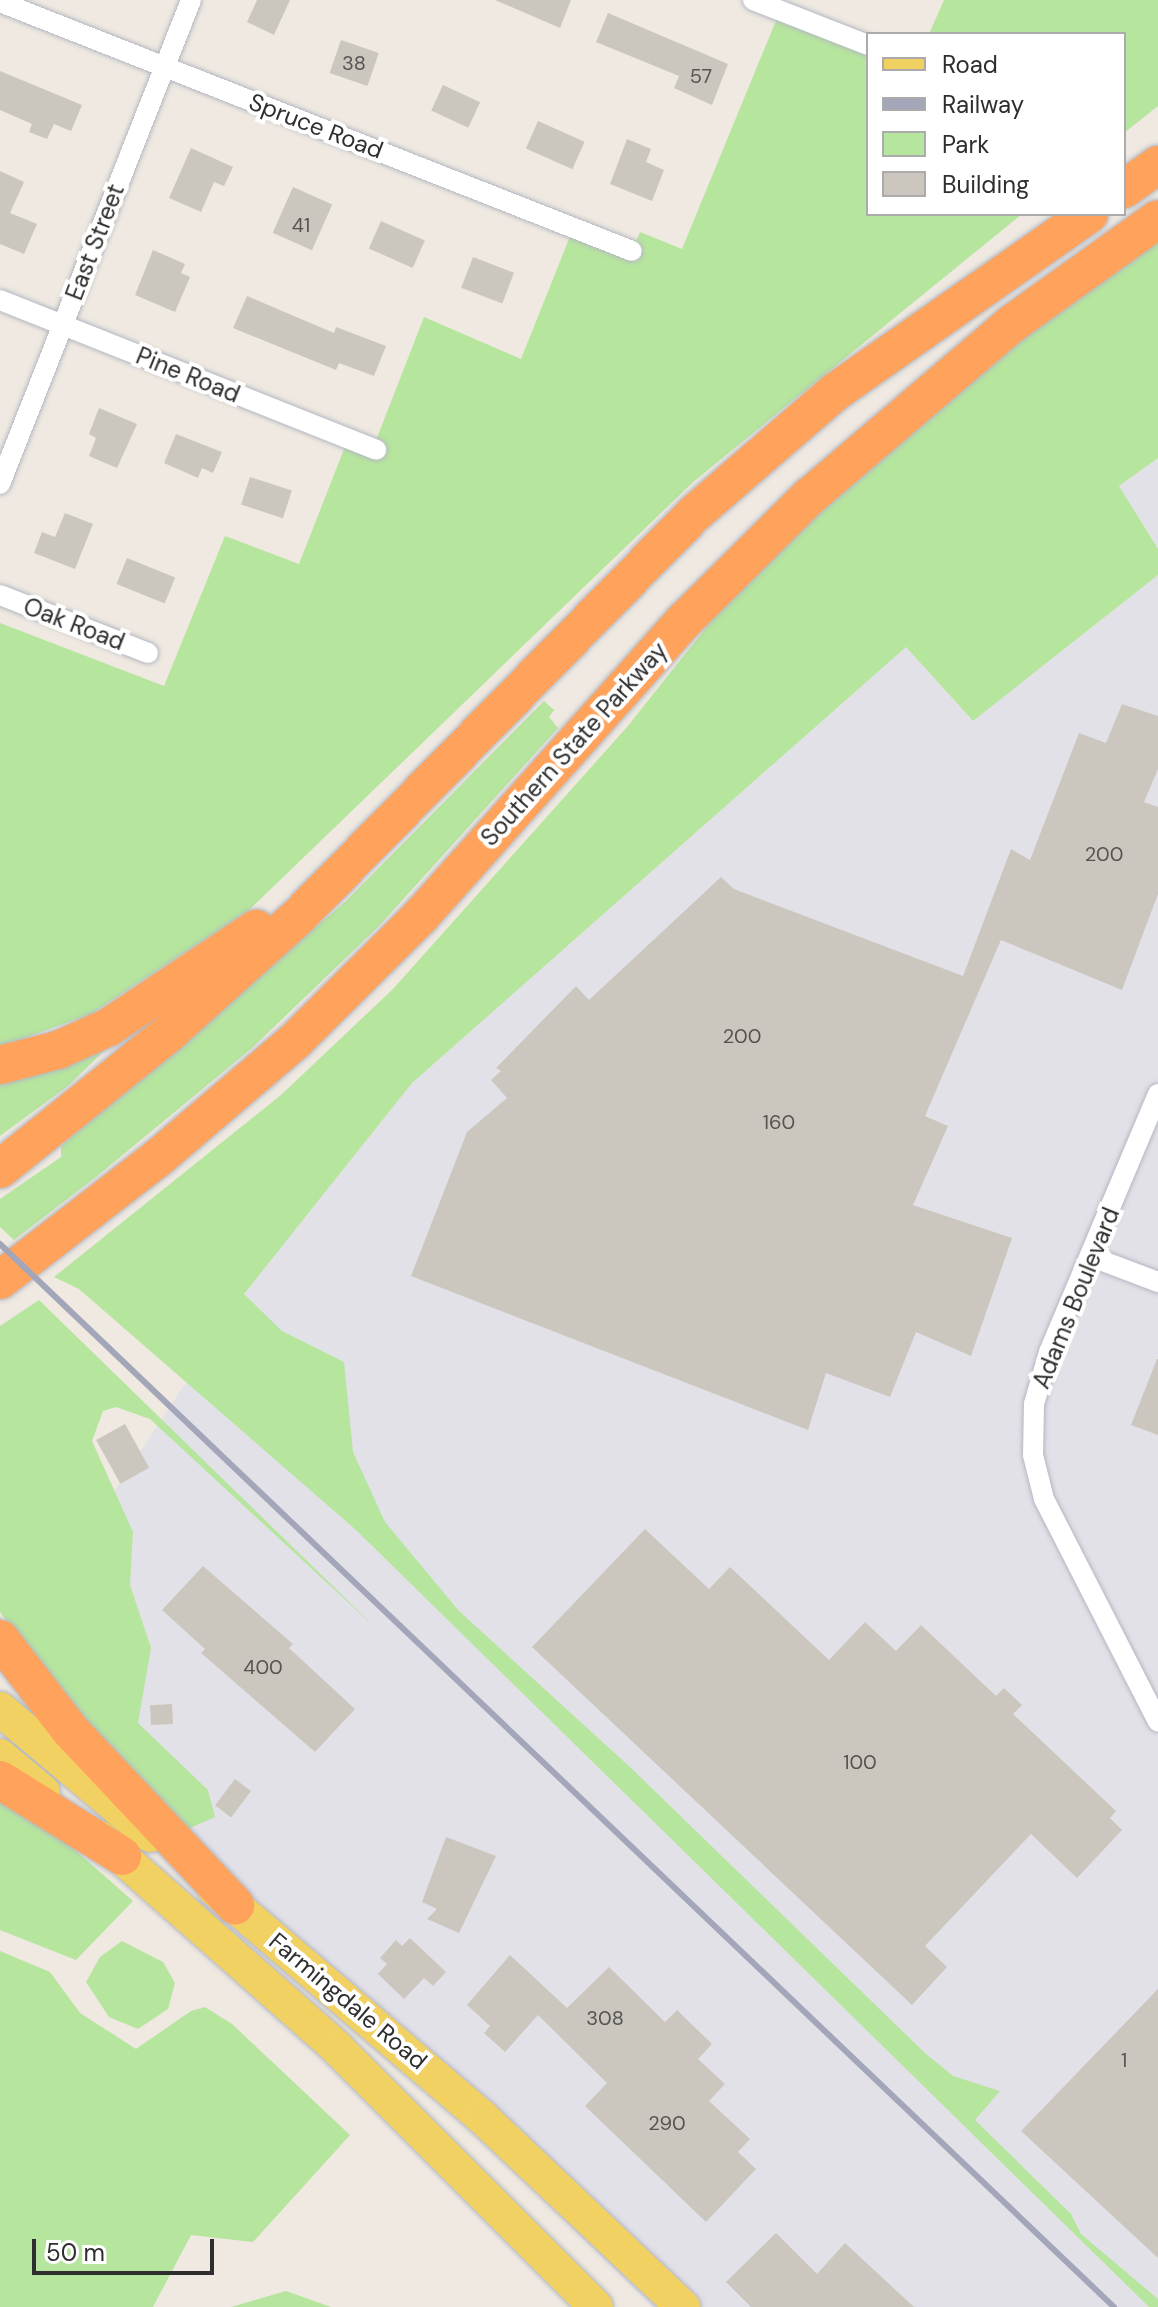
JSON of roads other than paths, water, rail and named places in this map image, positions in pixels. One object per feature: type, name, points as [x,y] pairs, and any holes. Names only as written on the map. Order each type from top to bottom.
[{"type":"highway","points":[[1126,188],[1158,165]]},
{"type":"highway","points":[[0,1169],[168,1034],[361,857],[694,514],[835,392],[1086,216]]},
{"type":"highway","name":"Southern State Parkway","points":[[6,1281],[170,1148],[347,990],[420,917],[684,621],[809,497],[1013,323],[1158,219]]},
{"type":"highway","points":[[0,1065],[58,1050],[135,1012],[361,857]]},
{"type":"highway","points":[[0,1639],[80,1742],[235,1905]]},
{"type":"highway","points":[[0,1780],[122,1856]]},
{"type":"main road","name":"Farmingdale Road","points":[[0,1709],[461,2099],[683,2307]]},
{"type":"main road","name":"Farmingdale Road","points":[[0,1756],[122,1856],[346,2056],[596,2307]]},
{"type":"street","name":"East Street","points":[[0,484],[191,0]]},
{"type":"street","points":[[753,0],[866,44]]},
{"type":"street","name":"Spruce Road","points":[[0,2],[632,251]]},
{"type":"street","name":"Pine Road","points":[[0,300],[376,450]]},
{"type":"street","name":"Oak Road","points":[[0,595],[148,653]]},
{"type":"street","name":"Adams Boulevard","points":[[1158,1094],[1092,1257],[1049,1352],[1034,1404],[1033,1455],[1044,1499],[1158,1722]]},
{"type":"street","points":[[1092,1257],[1158,1282]]},
{"type":"railway","points":[[0,1244],[1114,2307]]}]
